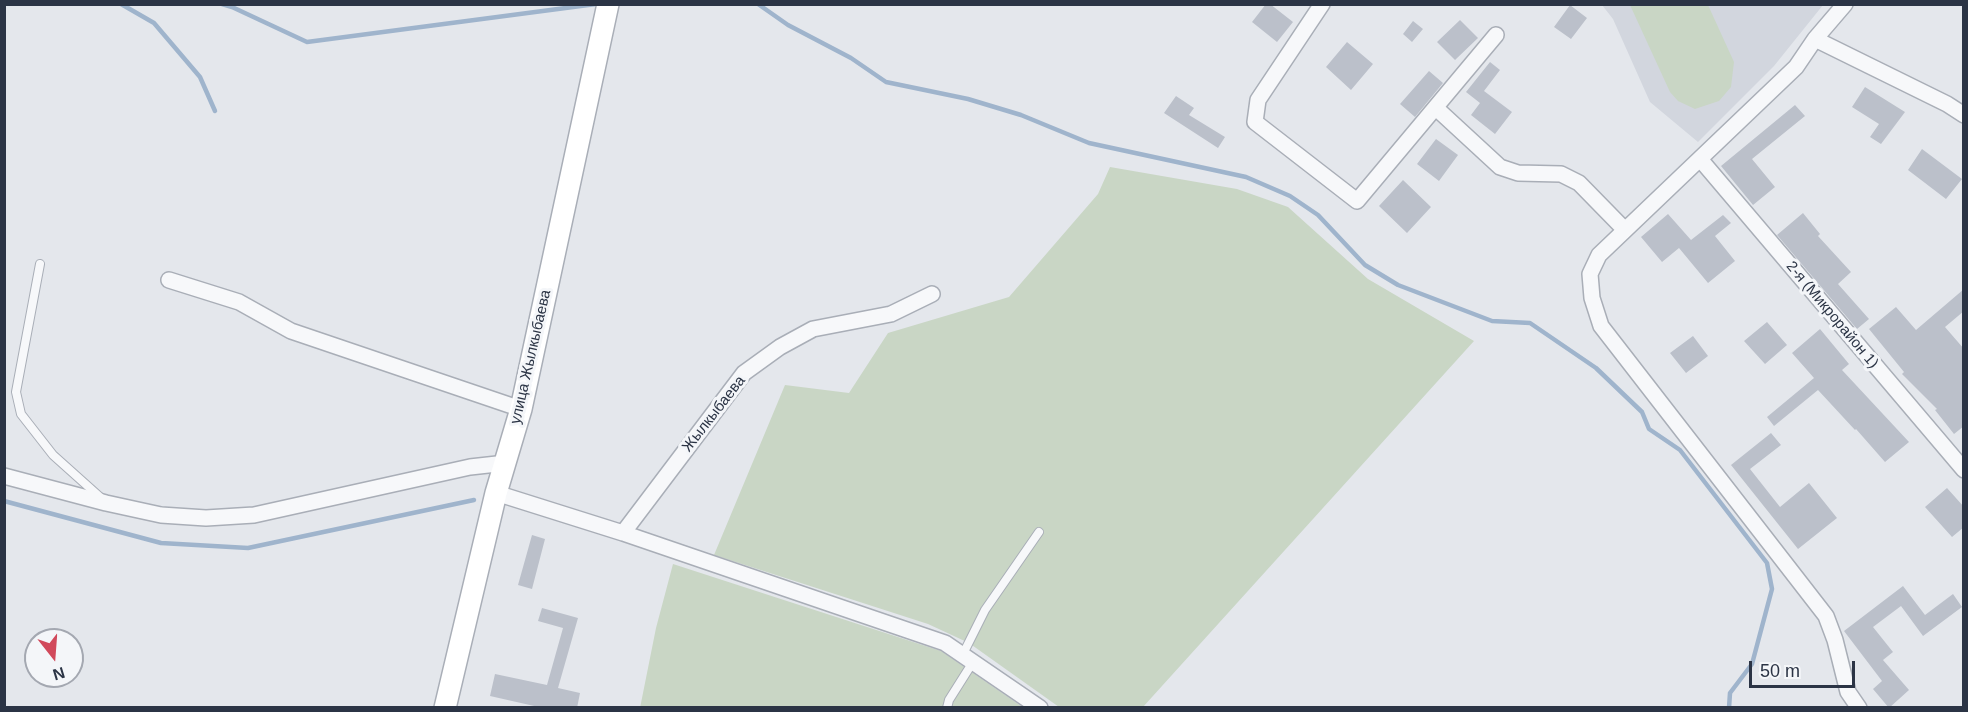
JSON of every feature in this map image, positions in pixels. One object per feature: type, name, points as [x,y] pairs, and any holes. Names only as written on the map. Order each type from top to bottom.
[{"type":"main road","name":"улица Жылкыбаева","points":[[445,708],[496,493],[521,409],[608,4]]},
{"type":"street","points":[[1322,4],[1258,100],[1255,122],[1357,201],[1496,36]]},
{"type":"street","points":[[1845,4],[1815,39],[1796,67],[1599,255],[1590,273],[1592,298],[1600,326],[1826,616],[1835,640],[1848,692],[1859,708]]},
{"type":"street","points":[[1815,39],[1947,104],[1964,115]]},
{"type":"street","points":[[1436,108],[1500,167],[1518,173],[1561,174],[1579,183],[1625,230]]},
{"type":"street","name":"2-я (Микрорайон 1)","points":[[1700,159],[1964,470]]},
{"type":"street","points":[[169,280],[239,302],[291,331],[521,409]]},
{"type":"street","name":"Жылкыбаева","points":[[623,533],[744,373],[780,347],[813,329],[891,314],[932,294]]},
{"type":"street","points":[[4,476],[161,515],[206,518],[254,514],[470,467],[506,463]]},
{"type":"street","points":[[496,493],[623,533],[945,642],[1040,708]]},
{"type":"lane","points":[[40,264],[16,392],[21,414],[53,455],[106,503]]},
{"type":"lane","points":[[947,708],[984,610],[1039,532]]},
{"type":"shaded area","points":[[1602,5],[1823,5],[1774,66],[1698,142],[1650,102],[1613,19]]},
{"type":"green space","points":[[1630,5],[1708,5],[1734,62],[1731,87],[1719,101],[1695,109],[1678,101],[1670,92]]},
{"type":"green space","points":[[1110,167],[1237,189],[1288,207],[1368,279],[1474,341],[1143,707],[1059,707],[969,643],[928,624],[714,555],[785,385],[849,393],[888,333],[1009,297],[1098,194]]},
{"type":"green space","points":[[673,564],[941,651],[1024,708],[640,708],[656,628]]},
{"type":"building","points":[[1266,4],[1270,4],[1293,22],[1277,42],[1252,22]]},
{"type":"building","points":[[1570,5],[1587,18],[1571,39],[1554,27]]},
{"type":"building","points":[[1460,20],[1478,38],[1455,60],[1437,42]]},
{"type":"building","points":[[1413,21],[1423,29],[1412,42],[1403,34]]},
{"type":"building","points":[[1347,42],[1373,64],[1351,90],[1326,67]]},
{"type":"building","points":[[1490,62],[1500,70],[1484,91],[1512,112],[1495,134],[1471,115],[1480,103],[1466,92]]},
{"type":"building","points":[[1429,71],[1443,83],[1415,117],[1400,104]]},
{"type":"building","points":[[1865,87],[1905,112],[1881,144],[1870,137],[1879,124],[1852,107]]},
{"type":"building","points":[[1176,96],[1194,108],[1189,115],[1225,137],[1218,148],[1164,113]]},
{"type":"building","points":[[1795,105],[1805,116],[1752,159],[1775,187],[1753,205],[1721,166]]},
{"type":"building","points":[[1436,139],[1458,155],[1439,181],[1417,164]]},
{"type":"building","points":[[1922,149],[1962,179],[1946,199],[1908,170]]},
{"type":"building","points":[[1403,180],[1431,207],[1407,233],[1379,206]]},
{"type":"building","points":[[1803,213],[1820,234],[1818,236],[1851,272],[1838,284],[1869,319],[1857,329],[1777,235]]},
{"type":"building","points":[[1668,214],[1691,240],[1723,215],[1731,223],[1715,236],[1735,261],[1708,283],[1679,248],[1662,262],[1641,237]]},
{"type":"building","points":[[1964,289],[1964,311],[1945,327],[1964,349],[1964,426],[1954,434],[1935,410],[1937,409],[1902,374],[1904,372],[1869,329],[1896,307],[1916,330]]},
{"type":"building","points":[[1767,322],[1787,345],[1765,364],[1744,341]]},
{"type":"building","points":[[1820,329],[1849,364],[1842,370],[1909,442],[1885,462],[1818,390],[1774,426],[1767,417],[1814,378],[1792,353]]},
{"type":"building","points":[[1693,336],[1708,356],[1686,373],[1670,353]]},
{"type":"building","points":[[1771,433],[1781,445],[1750,469],[1780,507],[1809,483],[1837,518],[1798,549],[1731,465]]},
{"type":"building","points":[[1947,488],[1964,507],[1964,527],[1952,537],[1925,507]]},
{"type":"building","points":[[532,535],[545,539],[532,589],[518,585]]},
{"type":"building","points":[[1903,586],[1925,615],[1953,594],[1962,607],[1923,636],[1901,606],[1873,627],[1893,652],[1883,660],[1909,690],[1889,708],[1873,689],[1882,681],[1844,631]]},
{"type":"building","points":[[542,608],[578,618],[558,688],[580,693],[577,708],[543,708],[490,696],[495,674],[547,685],[563,628],[538,621]]},
{"type":"waterway","points":[[121,4],[154,23],[200,77],[215,111]]},
{"type":"waterway","points":[[222,4],[307,42],[596,4]]},
{"type":"waterway","points":[[758,4],[788,25],[851,58],[886,82],[968,99],[1021,115],[1089,143],[1246,177],[1290,196],[1318,215],[1365,265],[1398,285],[1492,321],[1530,323],[1596,368],[1642,412],[1649,429],[1680,450],[1767,563],[1772,589],[1752,664],[1730,693],[1729,708]]},
{"type":"waterway","points":[[4,501],[161,543],[248,548],[474,500]]}]
